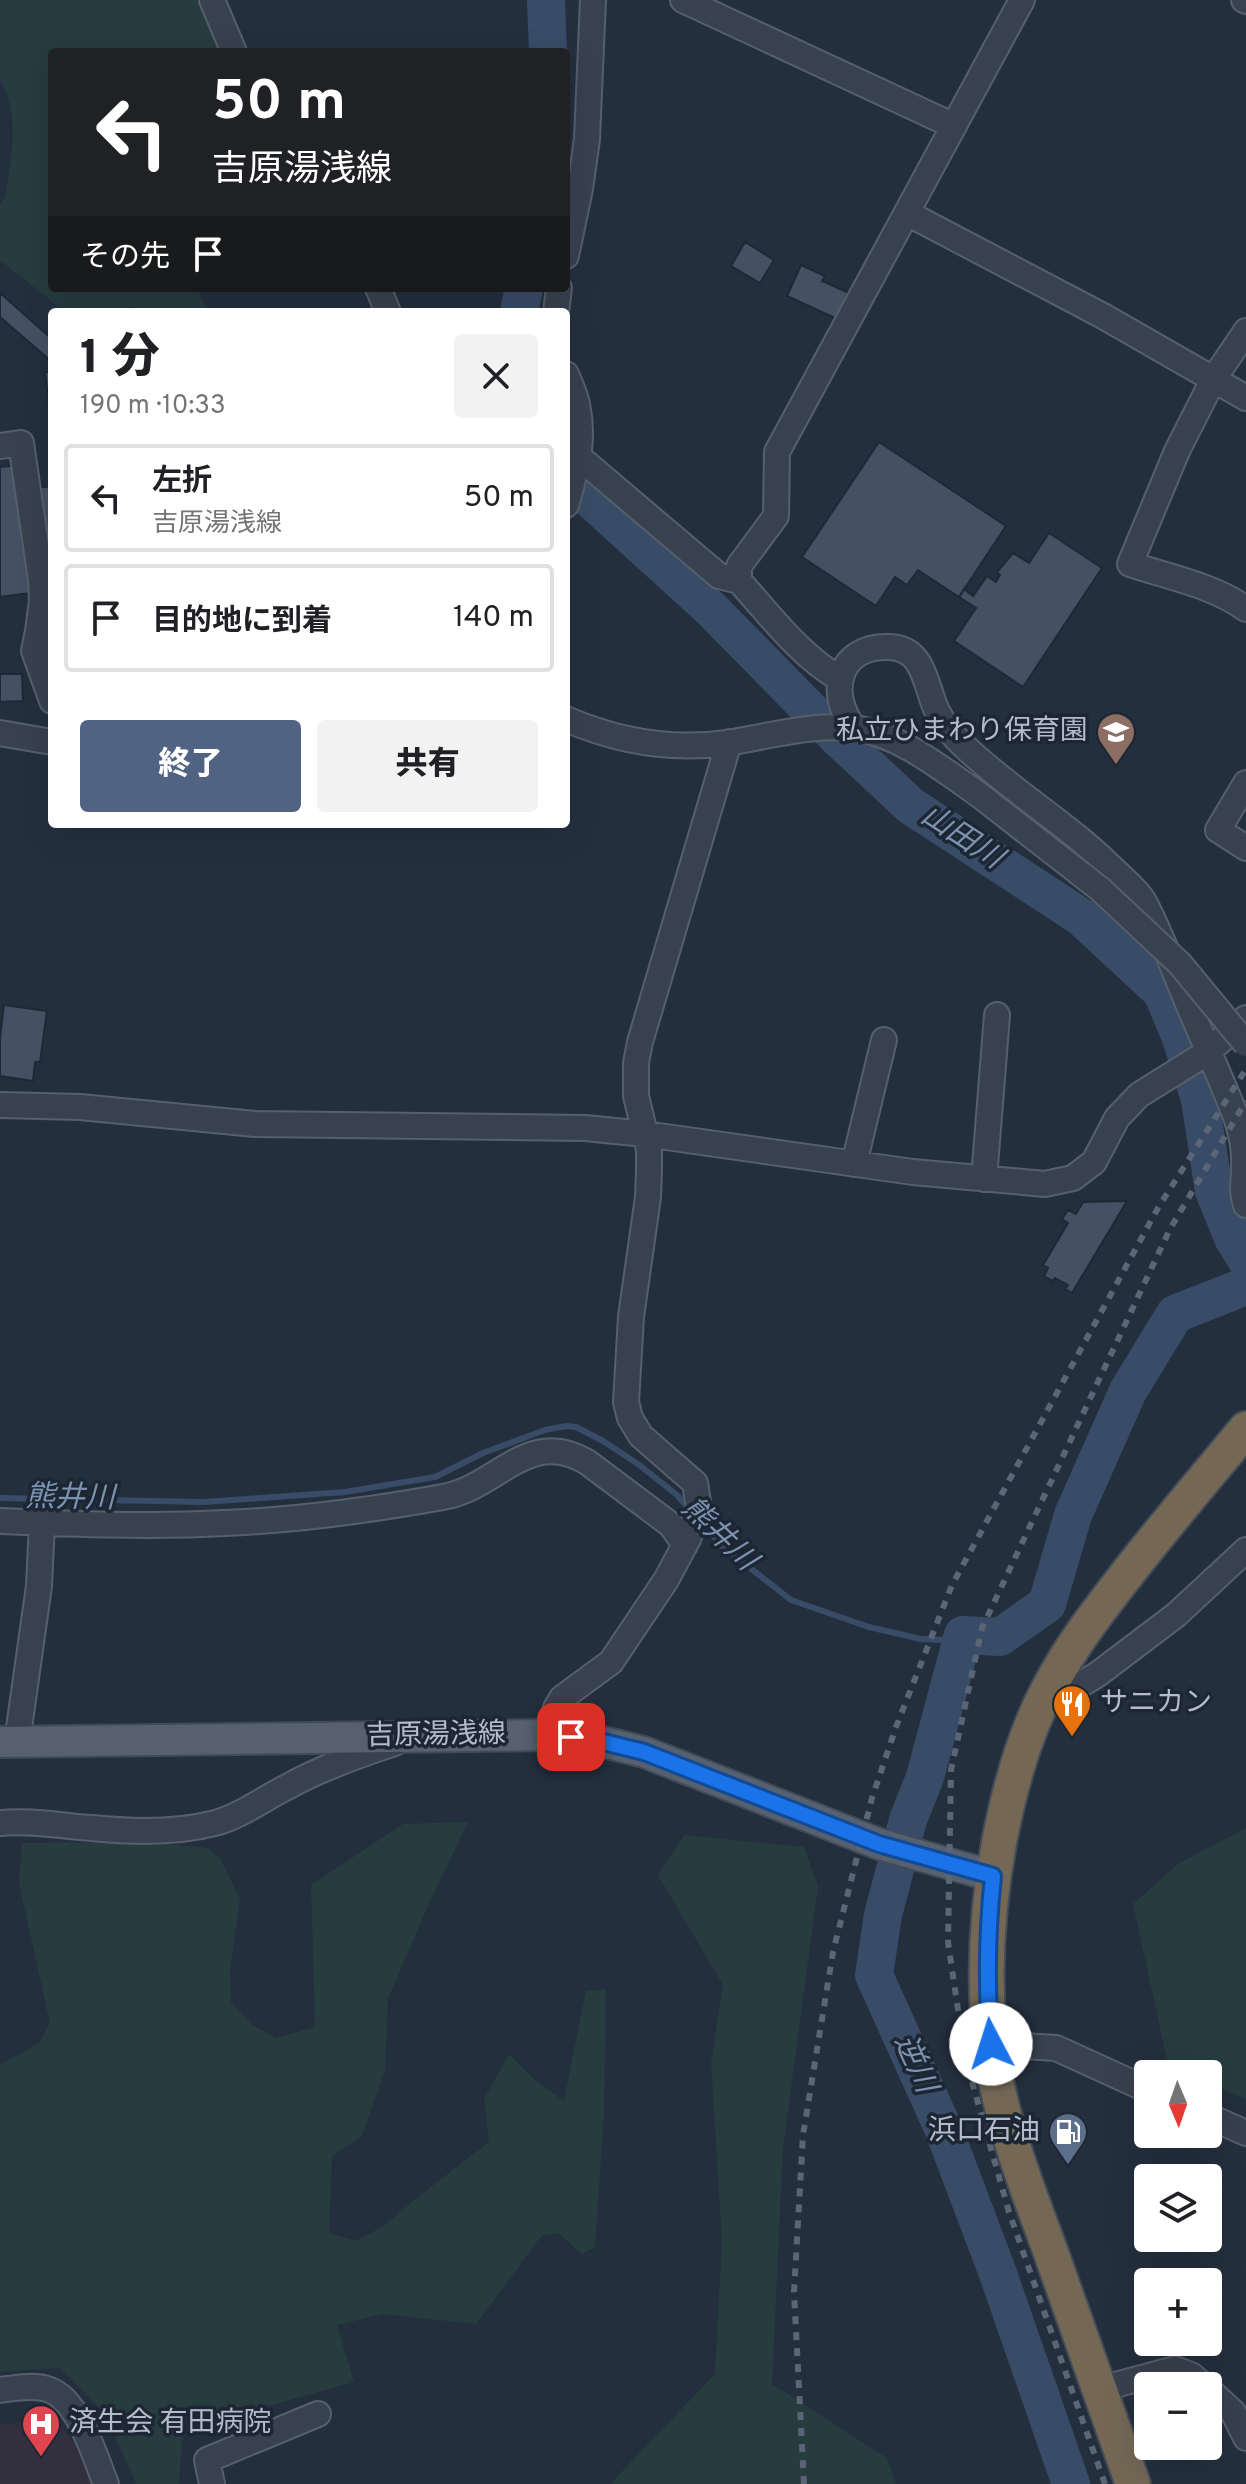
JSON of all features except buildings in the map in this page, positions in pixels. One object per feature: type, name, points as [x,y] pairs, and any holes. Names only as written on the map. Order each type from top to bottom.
[{"type":"highway","points":[[1133,2484],[1013,2144],[999,2092],[987,1999],[993,1876],[1014,1777],[1048,1690],[1074,1645],[1106,1601],[1246,1429]]},
{"type":"main road","name":"吉原湯浅線","points":[[9,1742],[550,1735],[591,1739],[644,1752],[879,1844],[993,1876]]},
{"type":"street","points":[[212,0],[232,48]]},
{"type":"street","points":[[570,237],[587,139],[593,0]]},
{"type":"street","points":[[683,0],[954,126]]},
{"type":"street","points":[[739,581],[739,566],[776,516],[777,452],[1022,0]]},
{"type":"street","points":[[907,213],[1103,316],[1246,398]]},
{"type":"street","points":[[1246,331],[1213,380],[1177,451],[1130,564],[1201,587],[1246,609]]},
{"type":"street","points":[[570,387],[582,434],[580,458],[570,492]]},
{"type":"street","points":[[0,446],[21,443],[41,580],[42,600],[34,651],[48,690]]},
{"type":"street","points":[[580,458],[719,576],[739,581],[799,647],[823,669],[840,679]]},
{"type":"street","points":[[38,631],[48,652]]},
{"type":"street","points":[[854,728],[838,695],[840,679],[852,660],[870,649],[887,646],[899,648],[919,663],[926,674],[936,710],[964,746],[1099,855],[1142,897],[1236,1117],[1243,1140],[1241,1192],[1246,1205]]},
{"type":"street","points":[[570,720],[621,739],[670,746],[854,728],[888,739],[915,752],[978,794],[1100,889],[1180,964],[1246,1044]]},
{"type":"street","points":[[0,733],[48,741]]},
{"type":"street","points":[[550,1735],[556,1708],[562,1698],[611,1662],[666,1580],[685,1545],[699,1508],[695,1483],[641,1436],[630,1418],[626,1402],[631,1317],[648,1197],[649,1150],[637,1108],[635,1084],[640,1042],[729,742]]},
{"type":"street","points":[[1246,783],[1218,830],[1246,848]]},
{"type":"street","points":[[984,1179],[997,1015]]},
{"type":"street","points":[[0,1105],[80,1107],[255,1124],[585,1128],[854,1164],[1045,1184],[1073,1178],[1094,1162],[1117,1118],[1139,1095],[1208,1052],[1246,1018]]},
{"type":"street","points":[[854,1164],[884,1040]]},
{"type":"street","points":[[0,1521],[228,1523],[363,1509],[455,1495],[476,1486],[524,1456],[554,1451],[587,1462],[671,1525],[685,1545]]},
{"type":"street","points":[[9,1742],[39,1586],[42,1523]]},
{"type":"street","points":[[1048,1690],[1072,1690],[1098,1674],[1176,1615],[1246,1550]]},
{"type":"street","points":[[0,1823],[97,1829],[164,1829],[214,1823],[237,1815],[316,1772],[357,1755],[419,1736]]},
{"type":"street","points":[[991,2044],[1056,2048],[1134,2084]]},
{"type":"street","points":[[1222,2122],[1246,2133]]},
{"type":"street","points":[[1164,2372],[1175,2369],[1183,2372]]},
{"type":"street","points":[[1100,2389],[1134,2380]]},
{"type":"street","points":[[0,2390],[19,2387],[49,2390],[66,2402],[79,2419],[106,2484]]},
{"type":"street","points":[[1222,2397],[1246,2438]]},
{"type":"street","points":[[212,2484],[207,2460],[318,2414]]},
{"type":"shaded area","name":"済生会 有田病院","points":[[41,2422],[61,2426],[74,2444],[93,2484],[0,2484],[0,2424]]},
{"type":"green space","points":[[0,0],[201,0],[219,48],[48,48],[48,292],[199,292],[206,308],[60,308],[0,260],[0,205],[5,197],[13,137],[10,108],[0,80]]},
{"type":"green space","points":[[468,1822],[388,1998],[385,2070],[362,2136],[332,2156],[329,2233],[355,2241],[384,2226],[489,2142],[484,2099],[509,2054],[536,2081],[564,2101],[586,1991],[606,1989],[604,2114],[595,2247],[582,2254],[559,2234],[542,2235],[476,2324],[383,2314],[337,2325],[354,2382],[183,2430],[179,2484],[136,2484],[106,2415],[60,2368],[0,2372],[0,2065],[39,2043],[50,2023],[19,1883],[22,1843],[144,1842],[208,1848],[220,1858],[240,1899],[230,1970],[231,2003],[253,2025],[276,2038],[315,2027],[311,1885],[403,1824]]},
{"type":"green space","points":[[1246,1828],[1246,2099],[1222,2090],[1222,2060],[1167,2060],[1133,1904],[1178,1864]]},
{"type":"green space","points":[[684,1835],[804,1847],[818,1886],[783,2149],[772,2384],[887,2458],[896,2484],[610,2484],[715,2374],[722,2241],[711,2063],[723,1985],[658,1875]]},
{"type":"waterway","name":"山田川","points":[[546,0],[548,48]]},
{"type":"waterway","name":"山田川","points":[[520,308],[523,292]]},
{"type":"waterway","name":"山田川","points":[[570,481],[710,608],[837,737],[911,806],[1081,917],[1162,992],[1181,1038],[1200,1100],[1214,1191],[1233,1238],[1246,1259]]},
{"type":"waterway","name":"逆川","points":[[1071,2484],[997,2271],[943,2128],[874,1975],[883,1915],[908,1820],[925,1777],[963,1635],[1000,1637],[1047,1604],[1073,1515],[1128,1391],[1175,1314],[1246,1286]]},
{"type":"waterway","name":"熊井川","points":[[0,1498],[205,1502],[345,1492],[435,1477],[483,1453],[545,1430],[566,1426],[576,1427],[603,1441],[638,1464],[677,1495],[692,1512]]},
{"type":"waterway","name":"熊井川","points":[[702,1523],[722,1546],[791,1600],[869,1627],[921,1639],[942,1640],[963,1635]]},
{"type":"railway","points":[[804,2484],[794,2292],[803,2135],[833,1952],[872,1798],[896,1727],[952,1585],[1158,1208],[1246,1069]]},
{"type":"railway","points":[[1105,2484],[1009,2212],[965,2057],[948,1942],[951,1770],[982,1628],[1170,1229],[1246,1101]]},
{"type":"place","name":"私立ひまわり保育園","points":[[1116,766]]},
{"type":"place","name":"サニカン","points":[[1072,1738]]},
{"type":"place","name":"浜口石油","points":[[1068,2166]]},
{"type":"place","name":"済生会 有田病院","points":[[41,2458]]},
{"type":"route","points":[[571,1737],[644,1752],[879,1844],[993,1876],[987,1954],[991,2044]]}]
